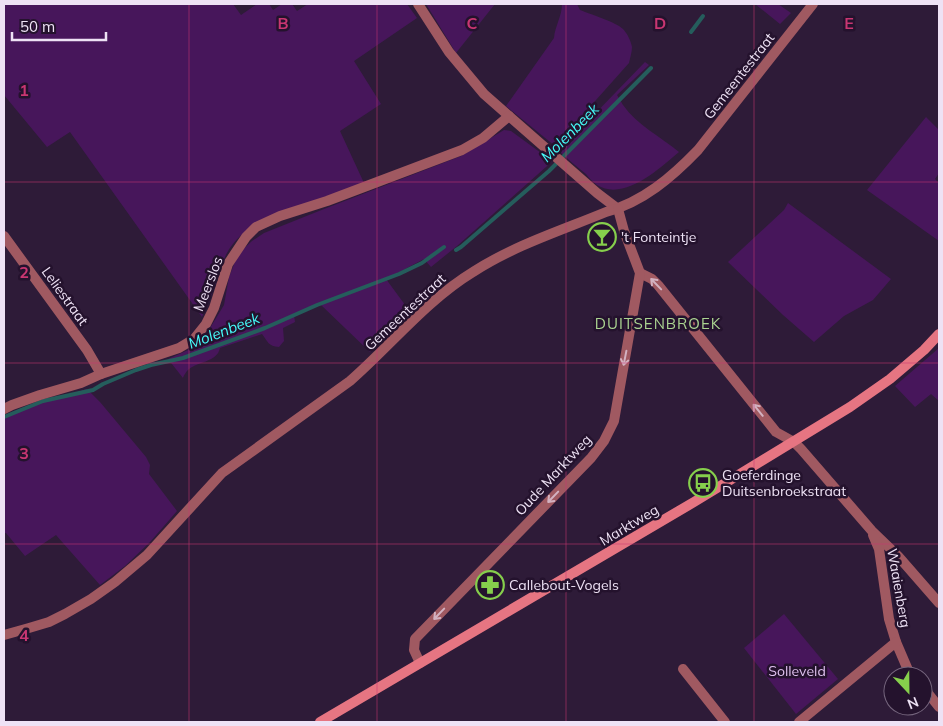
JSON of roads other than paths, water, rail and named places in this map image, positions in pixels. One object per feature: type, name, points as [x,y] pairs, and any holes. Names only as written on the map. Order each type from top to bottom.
[{"type":"street","points":[[418,4],[449,52],[484,94],[597,194],[618,209],[640,273],[652,279],[658,285],[776,432],[794,442],[872,531],[898,556],[939,603]]},
{"type":"street","name":"Gemeentestraat","points":[[4,635],[36,626],[65,614],[115,582],[147,554],[222,473],[350,381],[431,305],[472,272],[523,244],[618,209],[636,201],[659,186],[698,150],[813,4]]},
{"type":"street","name":"Meerslos","points":[[4,409],[179,348],[194,339],[212,315],[228,264],[246,237],[256,227],[280,216],[327,201],[462,150],[483,138],[509,116]]},
{"type":"street","name":"Leliestraat","points":[[4,236],[87,350],[101,374]]},
{"type":"street","name":"Oude Marktweg","points":[[420,663],[414,650],[415,639],[591,458],[604,441],[614,421],[640,273]]},
{"type":"street","name":"Marktweg","points":[[320,722],[850,407],[890,379],[924,350],[939,334]]},
{"type":"street","name":"Waaienberg","points":[[872,531],[879,549],[889,619],[906,666]]},
{"type":"street","points":[[799,722],[896,642]]},
{"type":"street","points":[[683,669],[725,722]]},
{"type":"waterway","name":"Molenbeek","points":[[691,32],[703,16]]},
{"type":"waterway","name":"Molenbeek","points":[[456,250],[549,171],[651,68]]},
{"type":"waterway","name":"Molenbeek","points":[[4,417],[43,401],[93,390],[136,370],[183,358],[265,328],[317,305],[399,274],[422,263],[444,247]]},
{"type":"place","name":"'t Fonteintje","points":[[602,237]]},
{"type":"place","name":"Goeferdinge Duitsenbroekstraat","points":[[703,483]]},
{"type":"place","name":"Callebout-Vogels","points":[[490,585]]},
{"type":"district","name":"DUITSENBROEK","points":[[658,324]]},
{"type":"park label","name":"Solleveld","points":[[797,671]]}]
